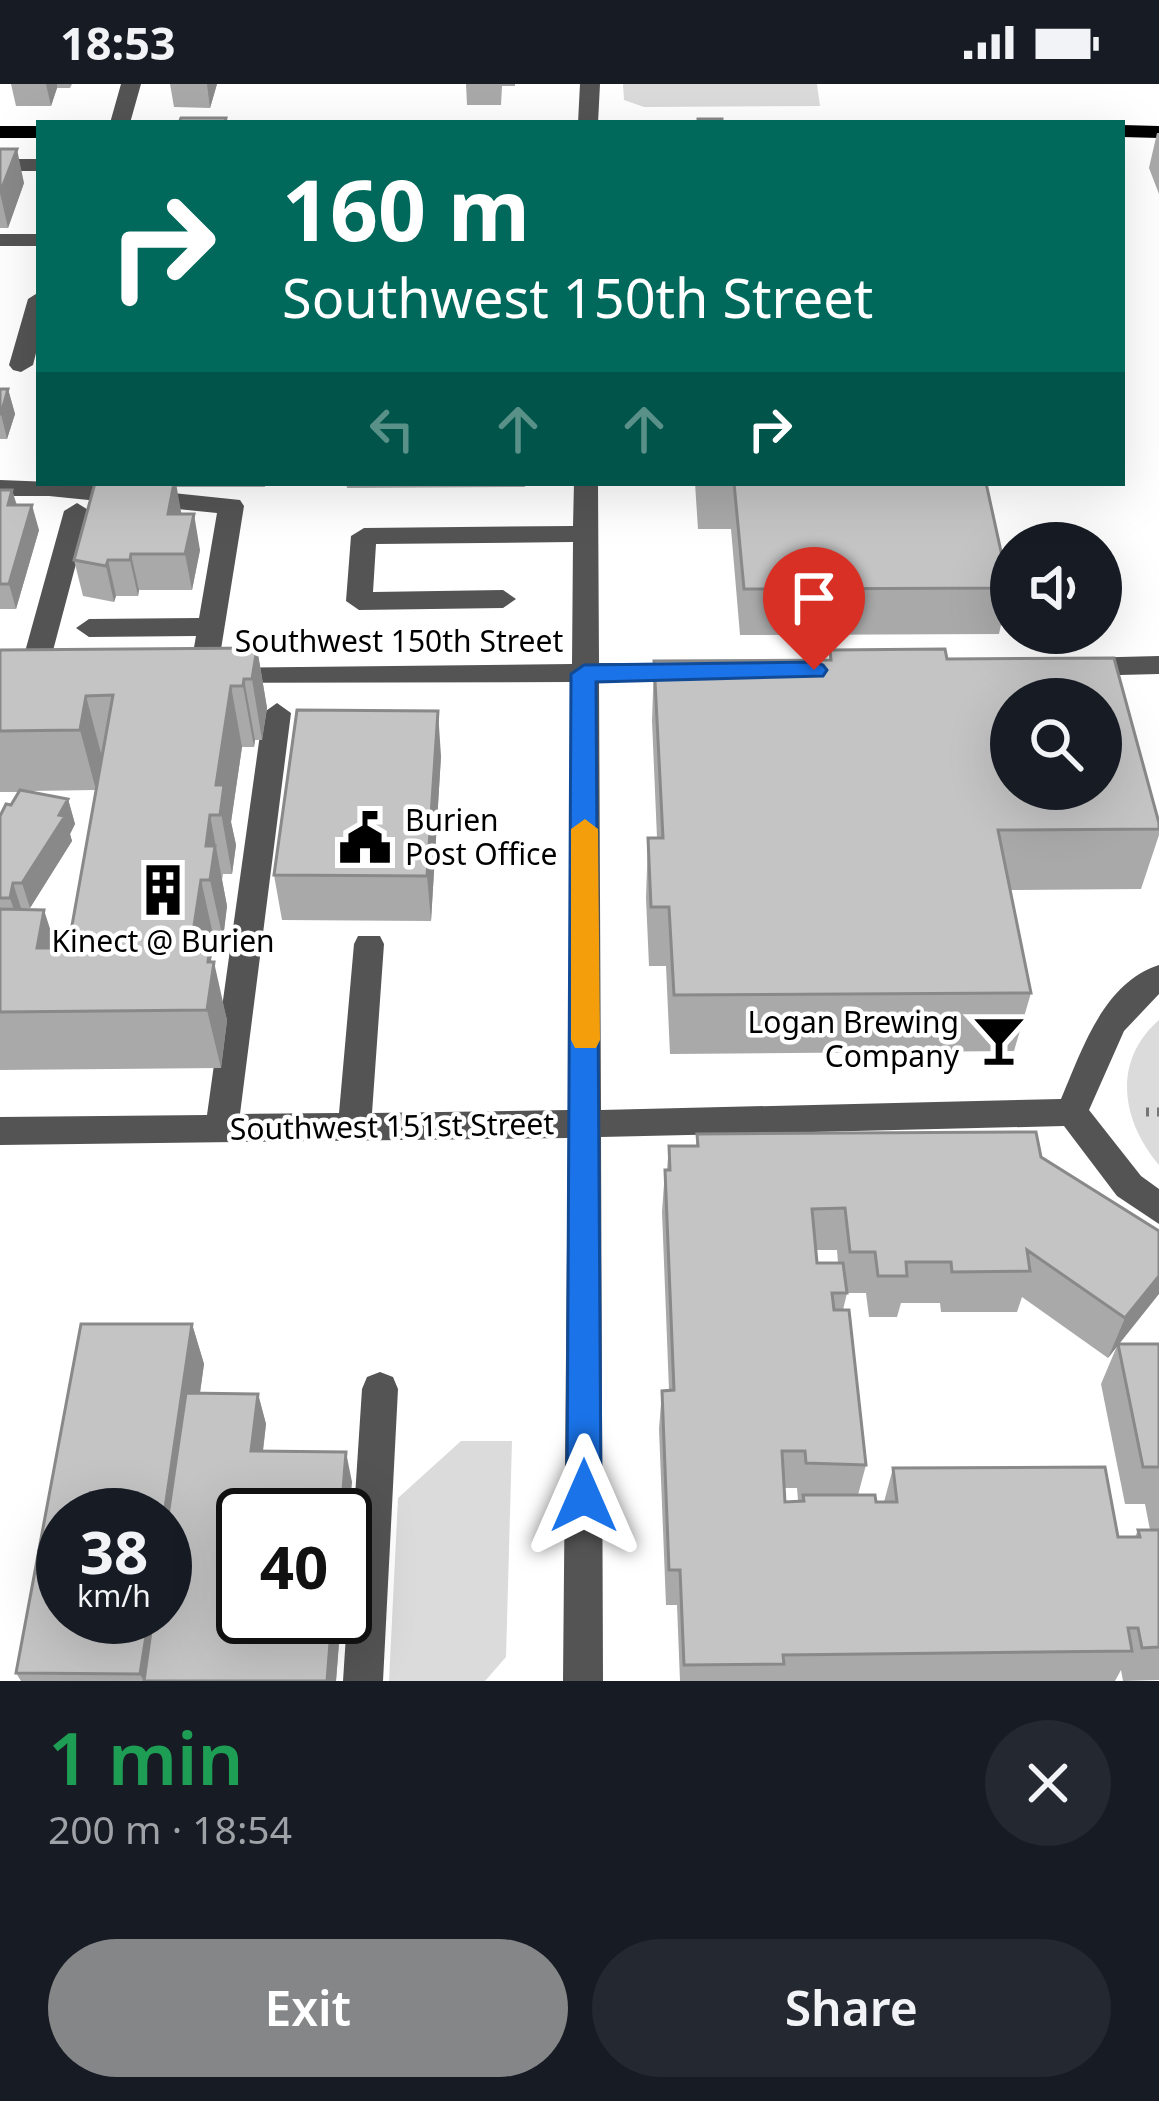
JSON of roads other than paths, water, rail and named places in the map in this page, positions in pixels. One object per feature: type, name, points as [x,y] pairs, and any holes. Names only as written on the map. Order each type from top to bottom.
[{"type":"main road","points":[[1125,131],[1159,132]]},
{"type":"street","points":[[121,120],[131,84]]},
{"type":"street","points":[[588,120],[590,84]]},
{"type":"street","points":[[20,132],[5,165],[36,165]]},
{"type":"street","points":[[0,240],[36,240]]},
{"type":"street","points":[[20,365],[36,309]]},
{"type":"street","points":[[0,488],[49,486],[231,506],[211,627],[89,628]]},
{"type":"street","points":[[583,1681],[586,486]]},
{"type":"street","points":[[0,677],[43,677],[77,511]]},
{"type":"street","points":[[503,599],[359,601],[364,536],[585,534]]},
{"type":"street","name":"Southwest 150th Street","points":[[211,627],[193,676],[710,672]]},
{"type":"street","points":[[1053,667],[1159,665]]},
{"type":"street","points":[[222,1129],[278,713]]},
{"type":"street","points":[[354,1127],[369,944]]},
{"type":"street","points":[[1159,976],[1126,1000],[1108,1023],[1072,1112],[1129,1186],[1159,1209]]},
{"type":"street","name":"Southwest 151st Street","points":[[0,1131],[1072,1112]]},
{"type":"street","points":[[362,1681],[380,1389]]},
{"type":"place","name":"Burien Post Office","points":[[365,838]]},
{"type":"place","name":"Kinect @ Burien","points":[[163,890]]},
{"type":"place","name":"Logan Brewing Company","points":[[999,1040]]}]
